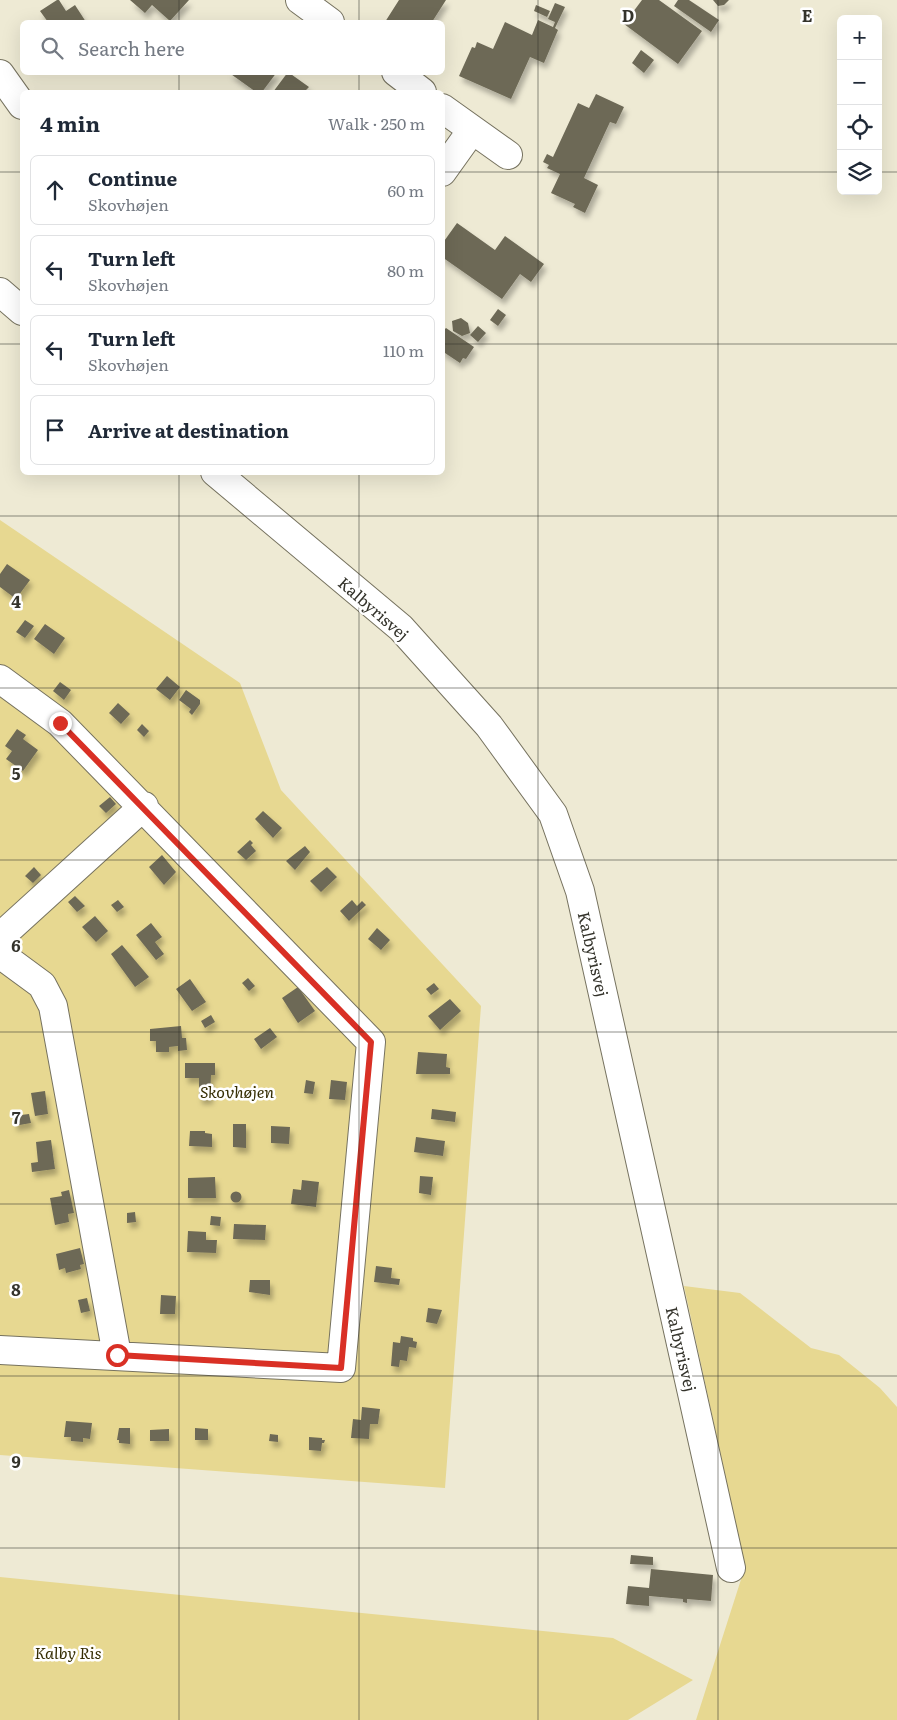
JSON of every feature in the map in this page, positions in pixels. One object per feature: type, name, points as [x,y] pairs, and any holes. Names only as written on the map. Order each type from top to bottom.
[{"type":"street","points":[[300,0],[327,20]]},
{"type":"street","points":[[0,74],[20,102]]},
{"type":"street","points":[[400,75],[419,90]]},
{"type":"street","points":[[445,110],[508,156]]},
{"type":"street","points":[[445,168],[472,130]]},
{"type":"street","points":[[0,292],[20,309]]},
{"type":"street","name":"Kalbyrisvej","points":[[219,475],[400,628],[489,726],[553,814],[580,891],[731,1568]]},
{"type":"street","points":[[0,679],[60,723],[144,806],[371,1042],[341,1368],[0,1350]]},
{"type":"street","points":[[0,937],[144,806]]},
{"type":"street","points":[[0,954],[42,985],[53,1006],[117,1355]]},
{"type":"green space","name":"Skovhøjen","points":[[0,520],[240,683],[281,790],[481,1006],[445,1488],[0,1455]]},
{"type":"green space","points":[[684,1286],[740,1293],[811,1348],[839,1355],[880,1388],[897,1407],[897,1720],[696,1720],[745,1567]]},
{"type":"green space","name":"Kalby Ris","points":[[0,1577],[613,1638],[693,1680],[628,1720],[0,1720]]},
{"type":"building","points":[[59,0],[66,11],[75,5],[85,20],[47,20],[40,11]]},
{"type":"building","points":[[130,0],[189,0],[171,20],[152,5],[145,13]]},
{"type":"building","points":[[399,0],[446,0],[433,20],[386,20]]},
{"type":"building","points":[[642,0],[659,0],[702,31],[678,64],[624,24]]},
{"type":"building","points":[[678,0],[689,0],[719,20],[711,32],[674,6]]},
{"type":"building","points":[[713,0],[729,0],[724,5],[718,6]]},
{"type":"building","points":[[555,3],[565,7],[555,28],[558,30],[544,63],[530,57],[511,99],[459,76],[472,47],[475,48],[477,42],[493,49],[505,22],[532,35],[538,20],[553,27],[555,22],[548,19]]},
{"type":"building","points":[[536,5],[550,11],[547,17],[534,11]]},
{"type":"building","points":[[641,50],[654,60],[644,73],[632,63]]},
{"type":"building","points":[[232,75],[275,75],[264,90],[253,90]]},
{"type":"building","points":[[286,75],[292,75],[309,87],[306,90],[274,90]]},
{"type":"building","points":[[596,94],[624,107],[616,124],[610,122],[584,178],[598,185],[585,213],[573,207],[575,204],[551,193],[560,174],[547,168],[549,165],[543,162],[547,154],[553,157],[578,103],[589,108]]},
{"type":"building","points":[[457,223],[495,250],[505,236],[544,264],[531,282],[520,274],[502,299],[445,259],[445,240]]},
{"type":"building","points":[[498,309],[506,315],[498,326],[490,320]]},
{"type":"building","points":[[461,318],[468,323],[470,333],[462,336],[453,331],[452,321]]},
{"type":"building","points":[[478,326],[486,333],[478,342],[470,335]]},
{"type":"building","points":[[445,329],[474,347],[466,359],[463,358],[460,363],[445,353]]},
{"type":"building","points":[[7,564],[30,580],[16,599],[0,587],[0,574]]},
{"type":"building","points":[[25,620],[34,626],[25,638],[16,632]]},
{"type":"building","points":[[45,624],[65,638],[54,654],[34,639]]},
{"type":"building","points":[[167,676],[180,687],[170,700],[156,689]]},
{"type":"building","points":[[60,682],[71,690],[64,700],[53,691]]},
{"type":"building","points":[[186,690],[200,700],[200,704],[192,715],[189,712],[191,709],[179,700]]},
{"type":"building","points":[[118,703],[130,714],[121,724],[109,713]]},
{"type":"building","points":[[142,724],[149,731],[144,737],[137,730]]},
{"type":"building","points":[[17,729],[26,735],[23,739],[38,750],[23,771],[6,759],[12,751],[5,746]]},
{"type":"building","points":[[110,797],[116,804],[106,813],[99,806]]},
{"type":"building","points":[[263,811],[282,828],[273,838],[255,819]]},
{"type":"building","points":[[250,840],[253,843],[251,845],[256,851],[246,860],[237,852]]},
{"type":"building","points":[[305,846],[310,852],[295,870],[286,861]]},
{"type":"building","points":[[162,855],[176,872],[164,885],[149,867]]},
{"type":"building","points":[[34,867],[41,875],[33,883],[25,876]]},
{"type":"building","points":[[327,867],[337,877],[321,892],[310,881]]},
{"type":"building","points":[[75,896],[85,906],[77,912],[68,902]]},
{"type":"building","points":[[118,900],[124,907],[117,912],[111,905]]},
{"type":"building","points":[[352,900],[357,906],[362,901],[366,905],[349,921],[340,911]]},
{"type":"building","points":[[95,916],[108,931],[96,942],[82,927]]},
{"type":"building","points":[[151,923],[162,937],[155,942],[164,954],[156,960],[136,935]]},
{"type":"building","points":[[377,928],[390,940],[381,950],[368,939]]},
{"type":"building","points":[[122,945],[149,977],[135,987],[111,954]]},
{"type":"building","points":[[248,978],[255,986],[249,991],[242,983]]},
{"type":"building","points":[[190,979],[206,1002],[192,1011],[176,989]]},
{"type":"building","points":[[434,983],[439,989],[431,995],[426,989]]},
{"type":"building","points":[[298,987],[315,1011],[298,1023],[282,998]]},
{"type":"building","points":[[450,999],[461,1011],[440,1030],[428,1016]]},
{"type":"building","points":[[211,1015],[215,1022],[205,1028],[201,1021]]},
{"type":"building","points":[[181,1026],[182,1038],[186,1038],[187,1050],[178,1051],[178,1046],[169,1047],[169,1052],[156,1052],[156,1041],[150,1041],[150,1029]]},
{"type":"building","points":[[270,1028],[277,1037],[261,1049],[254,1039]]},
{"type":"building","points":[[418,1052],[447,1054],[446,1067],[450,1068],[450,1074],[416,1074]]},
{"type":"building","points":[[185,1063],[215,1063],[215,1075],[211,1075],[210,1099],[199,1099],[199,1078],[185,1078]]},
{"type":"building","points":[[306,1080],[315,1082],[313,1094],[304,1093]]},
{"type":"building","points":[[331,1080],[347,1082],[345,1100],[329,1099]]},
{"type":"building","points":[[45,1091],[48,1114],[35,1116],[31,1093]]},
{"type":"building","points":[[432,1109],[456,1112],[455,1122],[431,1119]]},
{"type":"building","points":[[29,1114],[31,1123],[14,1126],[13,1116]]},
{"type":"building","points":[[233,1124],[246,1124],[246,1148],[233,1147]]},
{"type":"building","points":[[271,1126],[290,1127],[289,1144],[271,1143]]},
{"type":"building","points":[[190,1131],[205,1131],[205,1133],[212,1134],[212,1147],[189,1146]]},
{"type":"building","points":[[416,1137],[445,1141],[443,1156],[414,1152]]},
{"type":"building","points":[[51,1140],[55,1169],[32,1172],[31,1163],[38,1162],[36,1142]]},
{"type":"building","points":[[420,1176],[433,1177],[431,1195],[419,1193]]},
{"type":"building","points":[[215,1177],[216,1198],[188,1198],[188,1178]]},
{"type":"building","points":[[302,1180],[319,1182],[316,1207],[291,1204],[293,1189],[301,1190]]},
{"type":"building","points":[[69,1190],[74,1213],[68,1214],[69,1222],[55,1225],[50,1198],[62,1196],[61,1192]]},
{"type":"building","points":[[236,1191],[242,1197],[236,1203],[230,1197]]},
{"type":"building","points":[[135,1212],[136,1222],[127,1223],[127,1213]]},
{"type":"building","points":[[211,1216],[221,1217],[220,1226],[210,1225]]},
{"type":"building","points":[[234,1224],[266,1225],[265,1240],[233,1239]]},
{"type":"building","points":[[188,1231],[206,1232],[206,1240],[217,1240],[216,1253],[187,1252]]},
{"type":"building","points":[[80,1248],[84,1264],[80,1265],[81,1269],[66,1273],[65,1268],[59,1270],[56,1254]]},
{"type":"building","points":[[376,1266],[392,1268],[391,1278],[400,1279],[399,1285],[374,1282]]},
{"type":"building","points":[[250,1280],[270,1280],[270,1295],[249,1292]]},
{"type":"building","points":[[161,1295],[176,1296],[175,1314],[160,1314]]},
{"type":"building","points":[[87,1298],[90,1311],[81,1313],[78,1300]]},
{"type":"building","points":[[428,1308],[442,1310],[437,1324],[426,1322]]},
{"type":"building","points":[[401,1336],[413,1338],[413,1341],[417,1342],[416,1348],[409,1347],[407,1361],[400,1360],[399,1367],[391,1366],[393,1342],[400,1343]]},
{"type":"building","points":[[362,1407],[380,1409],[378,1424],[370,1424],[369,1439],[351,1438],[353,1419],[361,1420]]},
{"type":"building","points":[[66,1421],[92,1423],[90,1439],[83,1438],[83,1442],[71,1441],[71,1437],[64,1437]]},
{"type":"building","points":[[119,1428],[130,1428],[130,1444],[119,1443],[119,1440],[117,1440]]},
{"type":"building","points":[[195,1428],[208,1429],[208,1440],[195,1440]]},
{"type":"building","points":[[169,1429],[169,1441],[150,1441],[150,1430]]},
{"type":"building","points":[[270,1434],[278,1435],[278,1442],[269,1441]]},
{"type":"building","points":[[309,1437],[325,1440],[322,1443],[321,1451],[309,1450]]},
{"type":"building","points":[[631,1555],[653,1557],[653,1565],[630,1564]]},
{"type":"building","points":[[651,1569],[713,1575],[711,1601],[687,1599],[687,1603],[683,1602],[683,1599],[649,1596],[649,1606],[626,1604],[628,1586],[649,1588]]},
{"type":"route","points":[[60,723],[144,806],[371,1042],[341,1368],[117,1355]]}]
